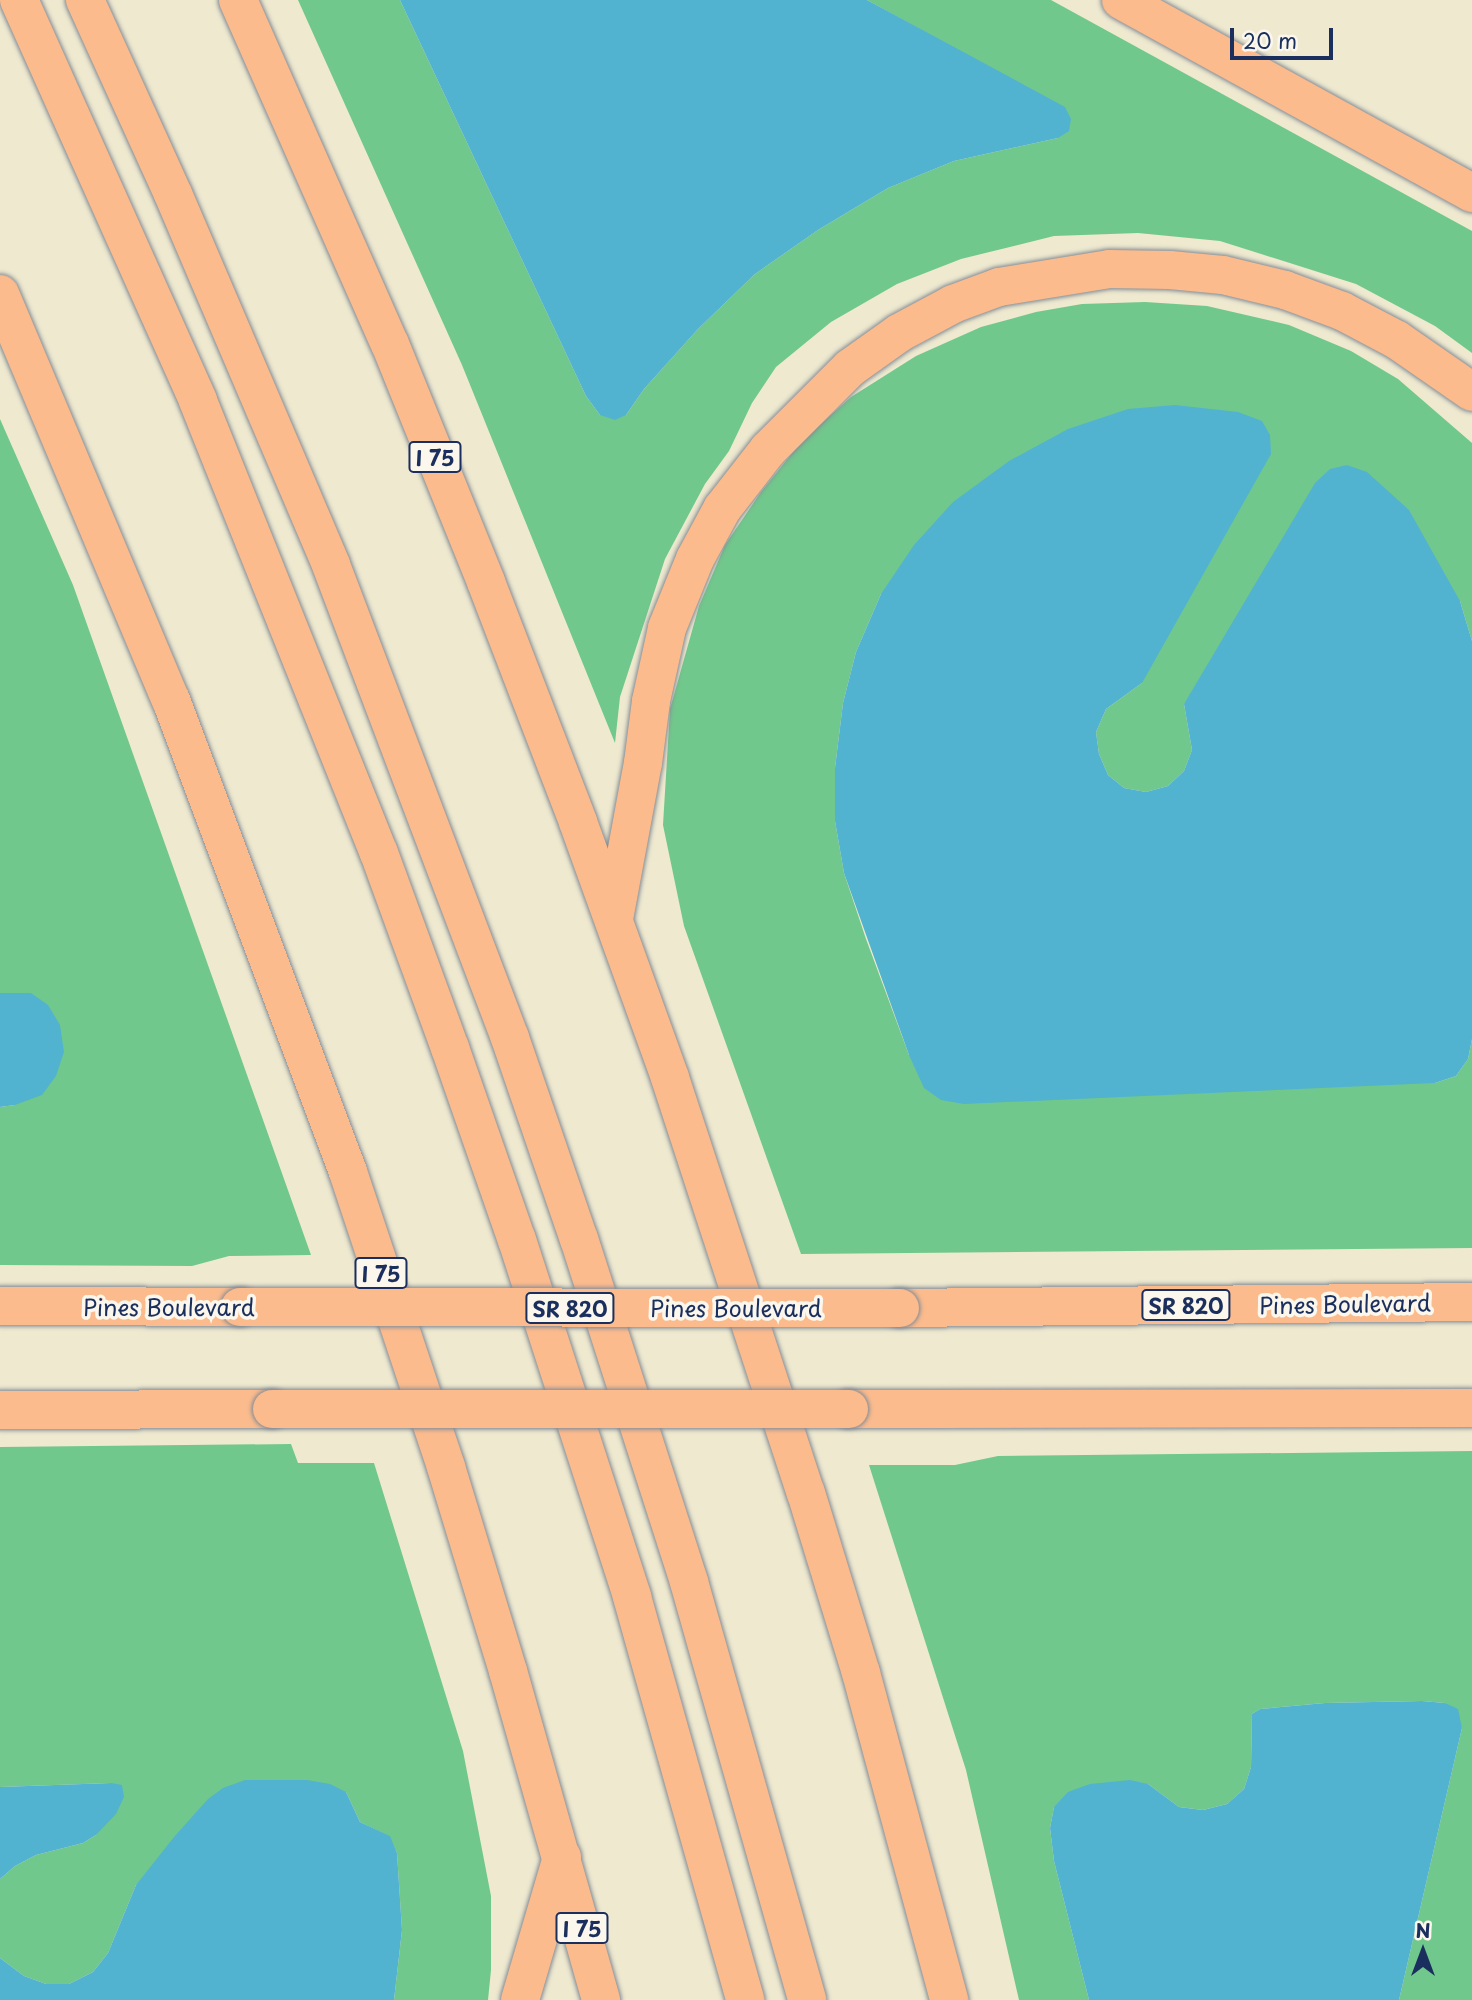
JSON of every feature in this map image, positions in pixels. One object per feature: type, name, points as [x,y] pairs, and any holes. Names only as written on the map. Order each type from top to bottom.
[{"type":"main road","points":[[19,0],[204,413],[374,840],[441,1022],[521,1253],[632,1597],[745,2000]]},
{"type":"main road","points":[[85,0],[179,206],[326,553],[510,1038],[579,1238],[689,1582],[807,2000]]},
{"type":"main road","name":"I 75","points":[[238,0],[395,357],[495,608],[614,921],[670,1078],[806,1493],[864,1686],[949,2000]]},
{"type":"main road","points":[[1121,0],[1472,193]]},
{"type":"main road","points":[[614,921],[643,763],[651,701],[667,628],[695,559],[722,509],[768,450],[850,368],[899,333],[953,304],[999,287],[1058,275],[1110,269],[1170,270],[1223,275],[1284,290],[1342,311],[1397,340],[1472,392]]},
{"type":"main road","name":"I 75","points":[[0,294],[171,699],[348,1172],[446,1467],[562,1857],[601,2000]]},
{"type":"main road","name":"Pines Boulevard","points":[[0,1306],[900,1308],[1472,1302]]},
{"type":"main road","points":[[0,1410],[1472,1408]]},
{"type":"main road","points":[[520,2000],[562,1857]]},
{"type":"green space","points":[[298,0],[400,0],[586,396],[600,415],[626,415],[644,389],[698,329],[755,274],[818,230],[888,188],[954,161],[1058,138],[936,38],[867,0],[1051,0],[1472,231],[1472,353],[1435,326],[1356,284],[1220,241],[1138,233],[1054,236],[961,259],[897,284],[831,322],[776,367],[752,403],[729,451],[705,484],[665,559],[620,697],[615,743],[462,365]]},
{"type":"green space","points":[[1145,302],[1207,306],[1289,325],[1351,351],[1398,379],[1472,443],[1472,641],[1460,601],[1184,704],[1192,750],[1184,771],[1168,786],[1146,792],[1124,788],[1108,775],[1099,754],[1096,732],[1106,709],[1142,683],[881,594],[856,652],[843,703],[835,768],[835,821],[844,873],[866,939],[909,1055],[1435,1083],[1456,1076],[1468,1059],[1472,1039],[1472,1248],[801,1254],[684,926],[663,825],[670,709],[699,606],[725,545],[761,492],[802,441],[851,397],[916,356],[981,327],[1036,312],[1082,304]]},
{"type":"green space","points":[[0,419],[73,585],[311,1255],[229,1256],[192,1266],[0,1265],[0,1107],[15,1105],[31,993],[0,993]]},
{"type":"green space","points":[[291,1444],[298,1463],[374,1463],[463,1751],[491,1896],[491,1970],[488,2000],[394,2000],[402,1930],[397,1853],[389,1836],[360,1822],[346,1792],[136,1885],[108,1953],[93,1972],[69,1984],[46,1984],[24,1976],[0,1958],[0,1879],[15,1866],[36,1855],[83,1843],[96,1835],[111,1783],[0,1787],[0,1447]]},
{"type":"green space","points":[[1472,1451],[1472,2000],[1399,2000],[1462,1728],[1445,1703],[1422,1701],[1325,1703],[1260,1709],[1252,1714],[1251,1767],[1244,1789],[1227,1804],[1203,1810],[1179,1807],[1148,1784],[1054,1807],[1050,1828],[1054,1861],[1089,2000],[1019,2000],[966,1770],[869,1465],[955,1465],[998,1456]]},
{"type":"water","points":[[400,0],[867,0],[1065,107],[1071,119],[1069,131],[1058,138],[954,161],[888,188],[818,230],[755,274],[698,329],[644,389],[626,415],[615,420],[600,415],[586,396]]},
{"type":"water","points":[[1175,405],[1238,412],[1262,421],[1270,435],[1271,454],[1142,683],[1106,709],[1096,732],[1099,754],[1108,775],[1124,788],[1146,792],[1168,786],[1184,771],[1192,750],[1184,704],[1315,483],[1330,469],[1347,465],[1367,472],[1409,510],[1460,601],[1472,641],[1472,1039],[1468,1059],[1456,1076],[1435,1083],[964,1104],[941,1100],[924,1088],[909,1055],[844,873],[835,821],[835,768],[843,703],[856,652],[881,594],[914,545],[953,502],[1009,461],[1068,429],[1128,409]]},
{"type":"water","points":[[0,993],[31,993],[48,1005],[60,1025],[64,1052],[56,1076],[42,1095],[15,1105],[0,1107]]},
{"type":"water","points":[[1325,1703],[1445,1703],[1458,1709],[1462,1728],[1399,2000],[1089,2000],[1054,1861],[1050,1828],[1054,1807],[1068,1792],[1090,1784],[1130,1780],[1148,1784],[1179,1807],[1203,1810],[1227,1804],[1244,1789],[1251,1767],[1252,1714],[1260,1709]]},
{"type":"water","points":[[245,1780],[307,1780],[330,1784],[346,1792],[360,1822],[390,1836],[397,1853],[402,1930],[394,2000],[0,2000],[0,1958],[24,1976],[46,1984],[69,1984],[93,1972],[108,1953],[136,1885],[174,1837],[208,1799],[223,1788]]},
{"type":"water","points":[[111,1783],[122,1785],[124,1797],[116,1814],[96,1835],[83,1843],[36,1855],[15,1866],[0,1879],[0,1787]]}]
